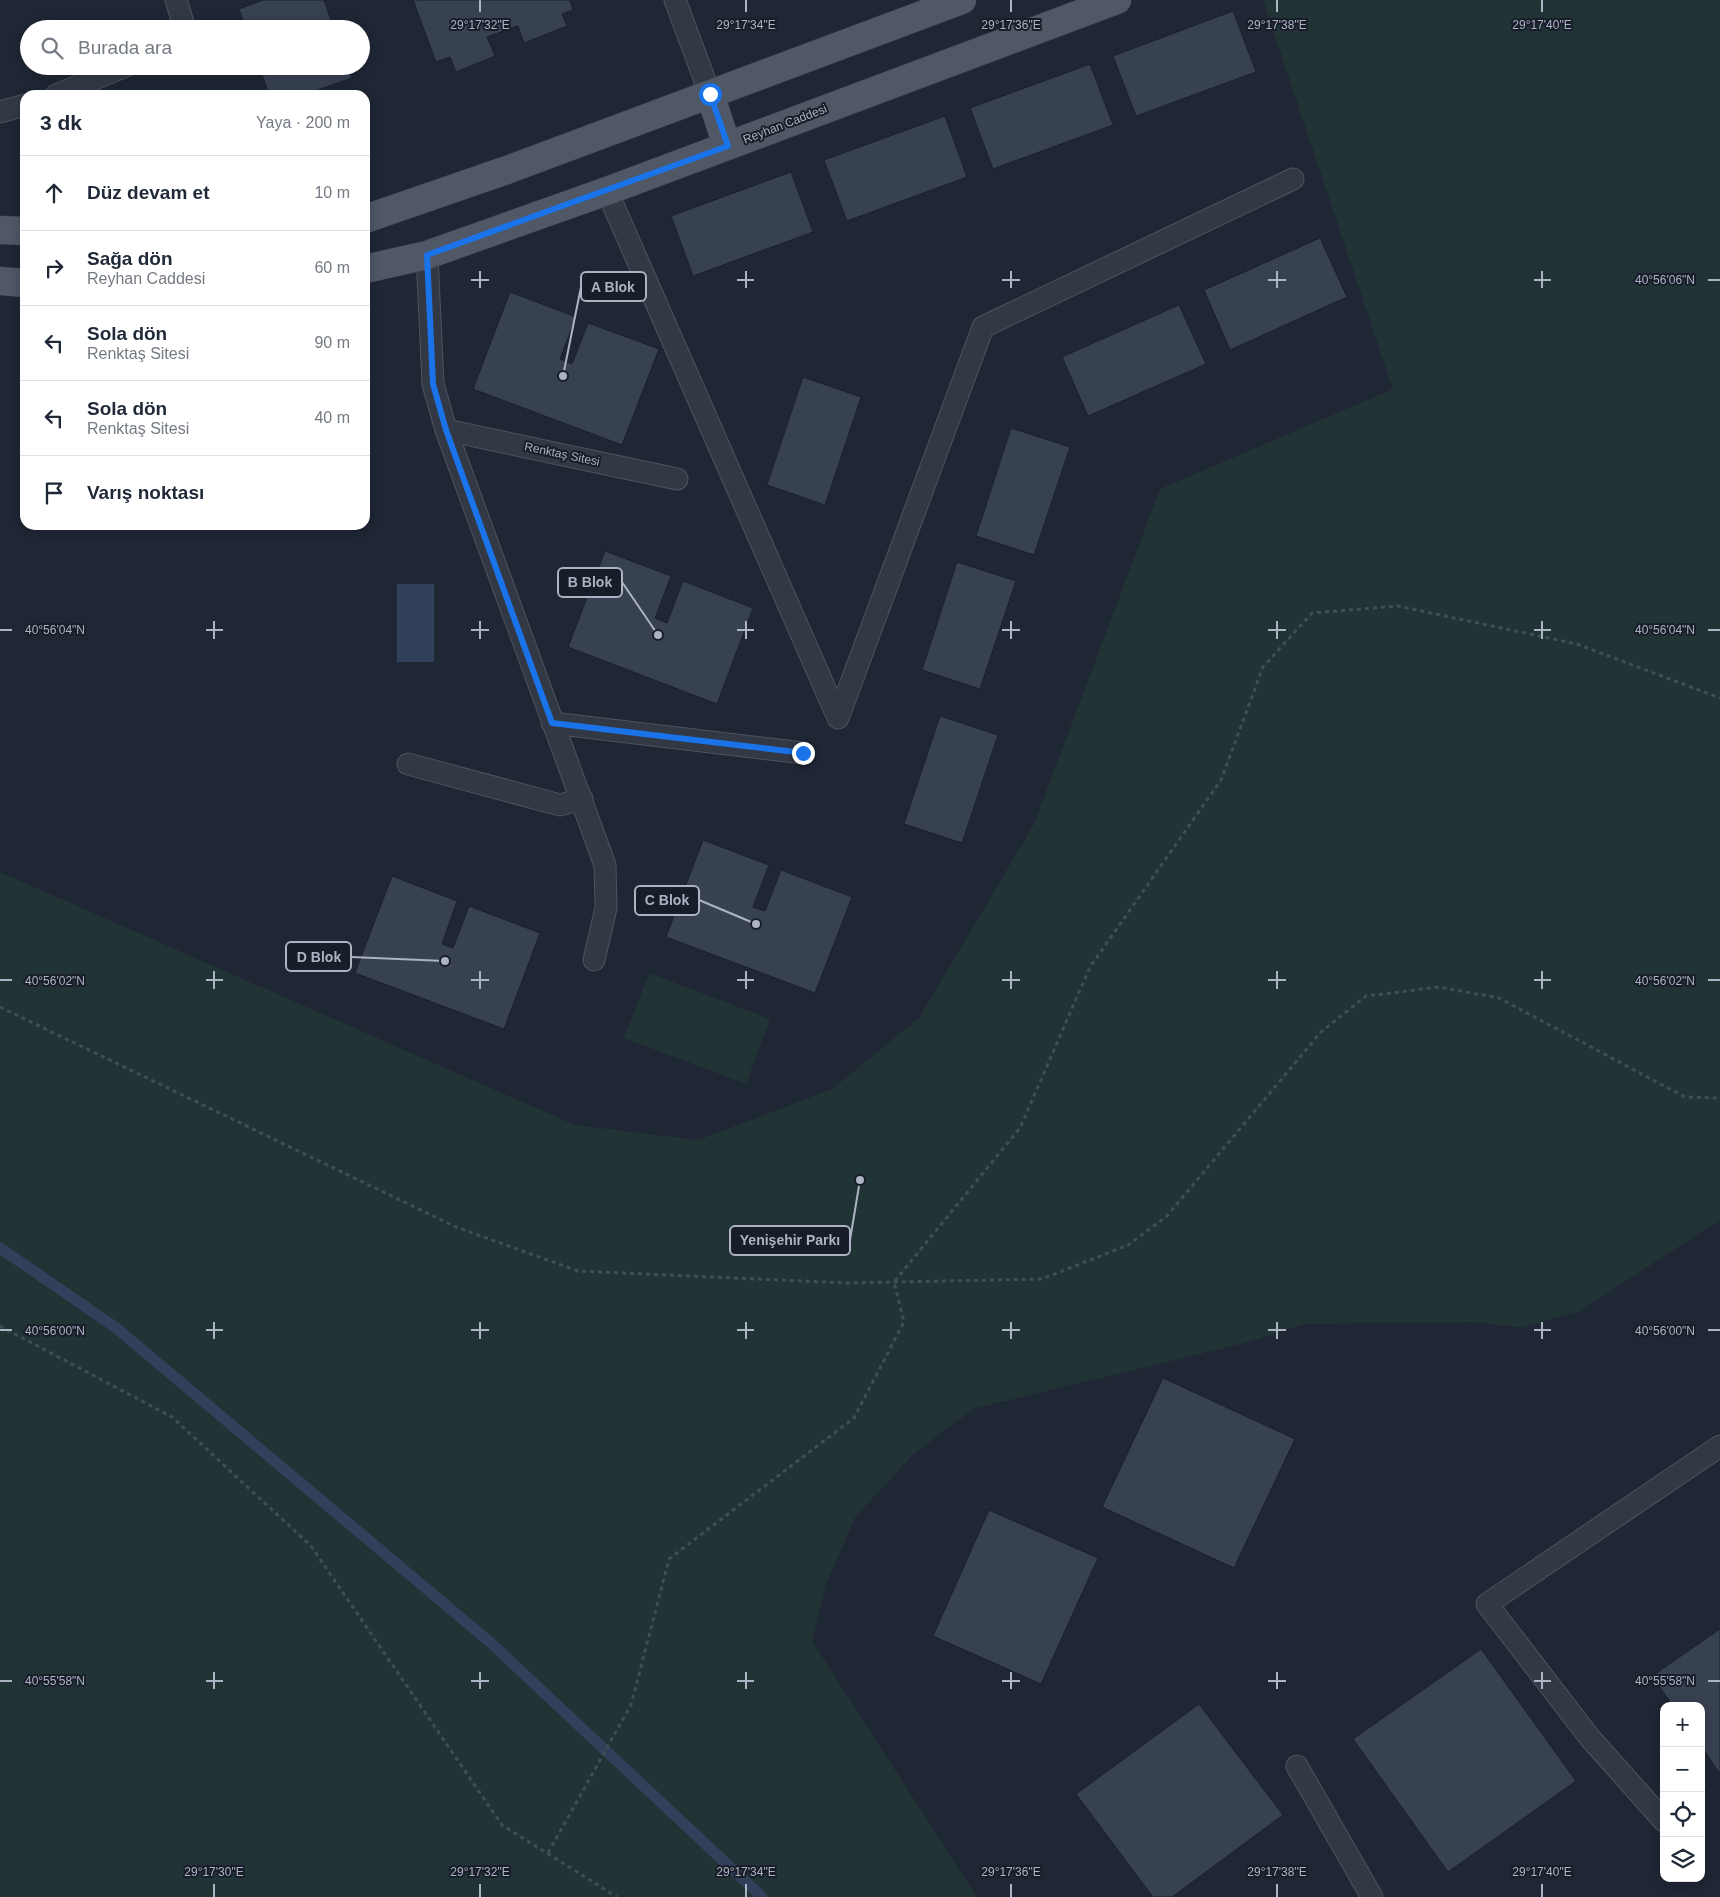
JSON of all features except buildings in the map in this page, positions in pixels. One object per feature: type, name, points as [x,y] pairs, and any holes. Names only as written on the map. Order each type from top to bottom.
[{"type":"main road","points":[[370,216],[507,170],[962,0]]},
{"type":"main road","name":"Reyhan Caddesi","points":[[370,269],[427,255],[728,146],[1066,9],[1118,0]]},
{"type":"main road","points":[[710,94],[728,146]]},
{"type":"main road","points":[[0,230],[20,231]]},
{"type":"main road","points":[[0,281],[20,283]]},
{"type":"lane","points":[[176,0],[183,20]]},
{"type":"lane","points":[[675,0],[710,94]]},
{"type":"lane","points":[[68,90],[104,75]]},
{"type":"lane","points":[[0,112],[20,106]]},
{"type":"lane","points":[[607,191],[838,718],[983,327],[1293,179]]},
{"type":"lane","points":[[427,255],[433,384],[446,430],[605,865],[607,884],[606,908],[594,960]]},
{"type":"lane","name":"Renktaş Sitesi","points":[[446,430],[677,479]]},
{"type":"lane","points":[[552,723],[803,753]]},
{"type":"lane","points":[[408,764],[560,806],[582,799]]},
{"type":"lane","points":[[1660,1817],[1590,1738],[1487,1604],[1720,1446]]},
{"type":"lane","points":[[1297,1766],[1372,1897]]},
{"type":"path","points":[[894,1282],[1020,1128],[1090,968],[1221,780],[1264,667],[1312,612],[1398,606],[1577,644],[1720,698]]},
{"type":"path","points":[[0,1007],[456,1227],[578,1271],[847,1283],[1042,1279],[1128,1245],[1166,1217],[1321,1032],[1366,996],[1439,987],[1499,998],[1685,1097],[1720,1098]]},
{"type":"path","points":[[548,1853],[631,1704],[669,1559],[854,1418],[904,1322],[894,1282]]},
{"type":"path","points":[[0,1326],[172,1417],[310,1546],[502,1825],[617,1897]]},
{"type":"shaded area","points":[[1263,0],[1720,0],[1720,1220],[1578,1312],[1522,1327],[1470,1322],[1304,1324],[1245,1343],[973,1409],[916,1452],[856,1516],[827,1582],[812,1641],[977,1897],[0,1897],[0,872],[575,1125],[698,1140],[832,1089],[919,1018],[1034,824],[1160,489],[1393,389]]},
{"type":"shaded area","points":[[649,973],[770,1019],[746,1084],[624,1038]]},
{"type":"water","points":[[397,584],[434,584],[434,662],[397,662]]},
{"type":"waterway","points":[[0,1248],[115,1327],[491,1643],[762,1897]]},
{"type":"place","name":"A Blok","points":[[563,376]]},
{"type":"place","name":"B Blok","points":[[658,635]]},
{"type":"place","name":"C Blok","points":[[756,924]]},
{"type":"place","name":"D Blok","points":[[445,961]]},
{"type":"place","name":"Yenişehir Parkı","points":[[860,1180]]},
{"type":"route","points":[[710,94],[728,146],[427,255],[433,384],[446,430],[552,723],[803,753]]}]
